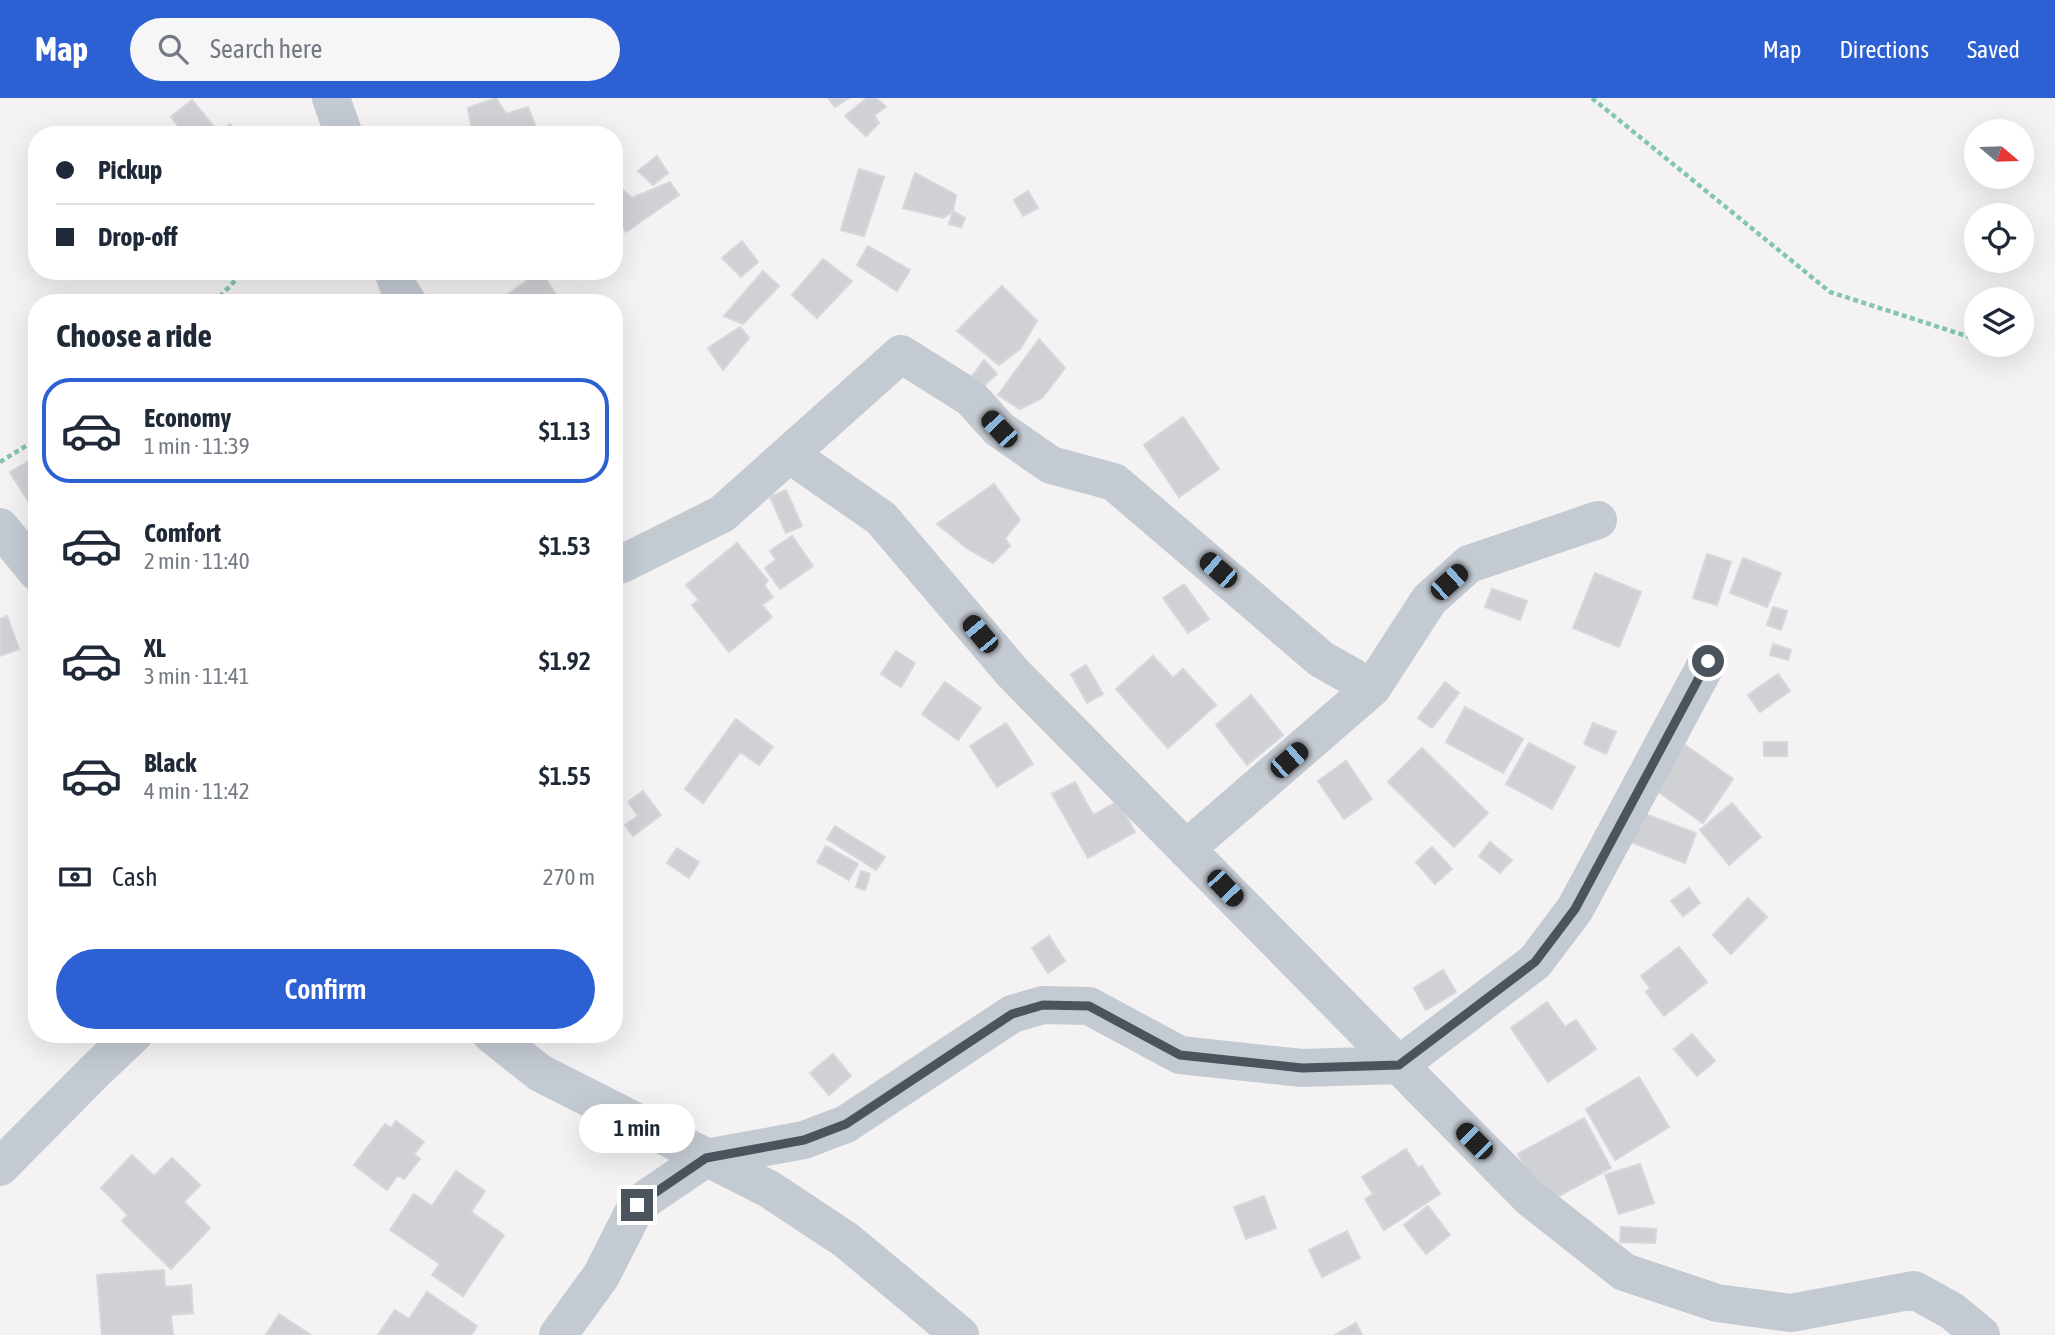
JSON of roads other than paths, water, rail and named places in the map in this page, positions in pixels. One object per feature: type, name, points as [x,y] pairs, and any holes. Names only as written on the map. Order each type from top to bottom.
[{"type":"street","points":[[331,98],[341,126]]},
{"type":"street","points":[[623,564],[722,514],[901,354],[971,398],[999,429],[1051,465],[1114,482],[1321,659],[1372,688]]},
{"type":"street","points":[[789,454],[881,518],[1013,673],[1186,849],[1530,1198],[1624,1272],[1717,1303],[1791,1313],[1914,1290],[1952,1311],[1981,1335]]},
{"type":"street","points":[[1186,849],[1372,688],[1429,600],[1469,564],[1598,520]]},
{"type":"street","points":[[0,527],[28,561]]},
{"type":"street","points":[[558,1335],[601,1276],[637,1205],[706,1158],[804,1140],[846,1124],[1012,1014],[1043,1005],[1089,1006],[1180,1055],[1302,1068],[1399,1065],[1535,962],[1575,909],[1708,661]]},
{"type":"street","points":[[0,1167],[124,1043]]},
{"type":"street","points":[[502,1043],[540,1073],[769,1189],[846,1240],[960,1335]]}]
